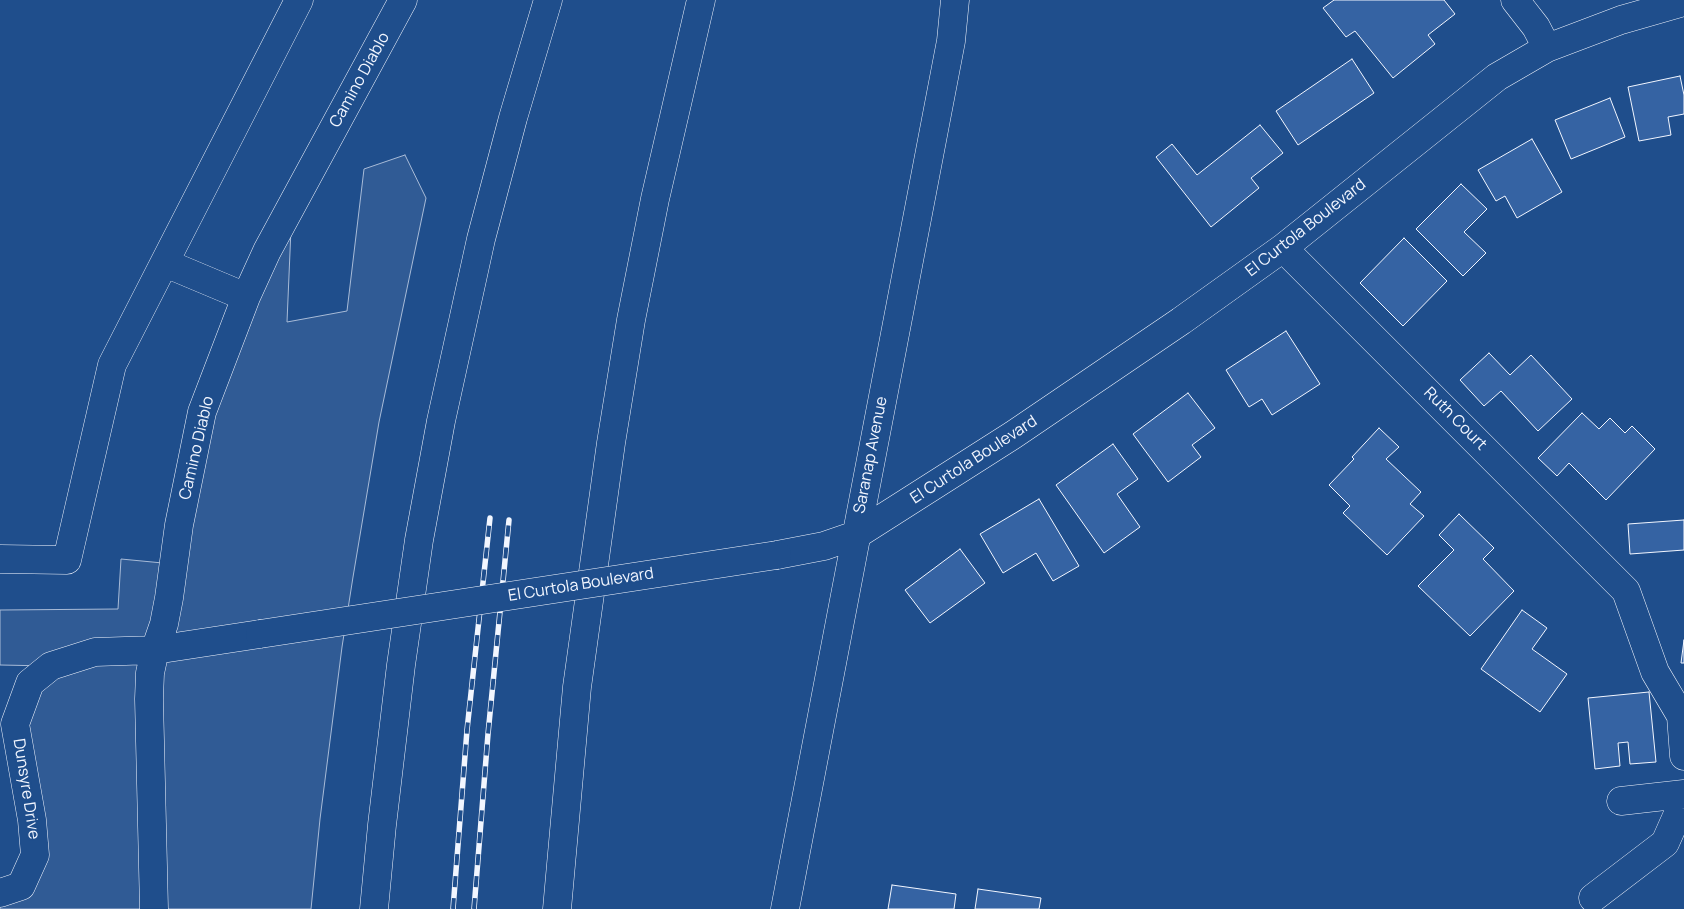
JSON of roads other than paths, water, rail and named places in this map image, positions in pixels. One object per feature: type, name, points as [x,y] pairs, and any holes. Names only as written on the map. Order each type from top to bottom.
[{"type":"main road","points":[[0,559],[67,560],[112,365],[299,0]]},
{"type":"main road","points":[[374,909],[401,665],[419,540],[440,429],[481,239],[512,118],[548,0]]},
{"type":"main road","points":[[557,909],[577,687],[610,443],[631,320],[655,199],[701,0]]},
{"type":"main road","name":"Saranap Avenue","points":[[785,909],[951,42],[955,0]]},
{"type":"main road","points":[[1515,0],[1536,27],[1547,48]]},
{"type":"main road","name":"Camino Diablo","points":[[154,909],[150,673],[166,615],[179,525],[202,412],[246,297],[267,251],[401,1]]},
{"type":"main road","name":"El Curtola Boulevard","points":[[155,650],[777,555],[824,546],[856,535],[1013,435],[1181,322],[1283,248],[1497,77],[1547,48],[1621,20],[1684,2]]},
{"type":"main road","name":"Ruth Court","points":[[1283,248],[1626,591],[1655,672],[1681,716],[1684,756]]},
{"type":"main road","points":[[165,262],[246,297]]},
{"type":"main road","name":"Dunsyre Drive","points":[[0,894],[21,886],[35,856],[32,820],[15,724],[30,683],[51,666],[95,652],[155,650]]},
{"type":"main road","points":[[1621,802],[1684,794]]},
{"type":"main road","points":[[1593,898],[1665,842],[1684,800]]},
{"type":"railway","points":[[453,909],[467,730],[490,518]]},
{"type":"railway","points":[[474,909],[488,734],[509,520]]}]
